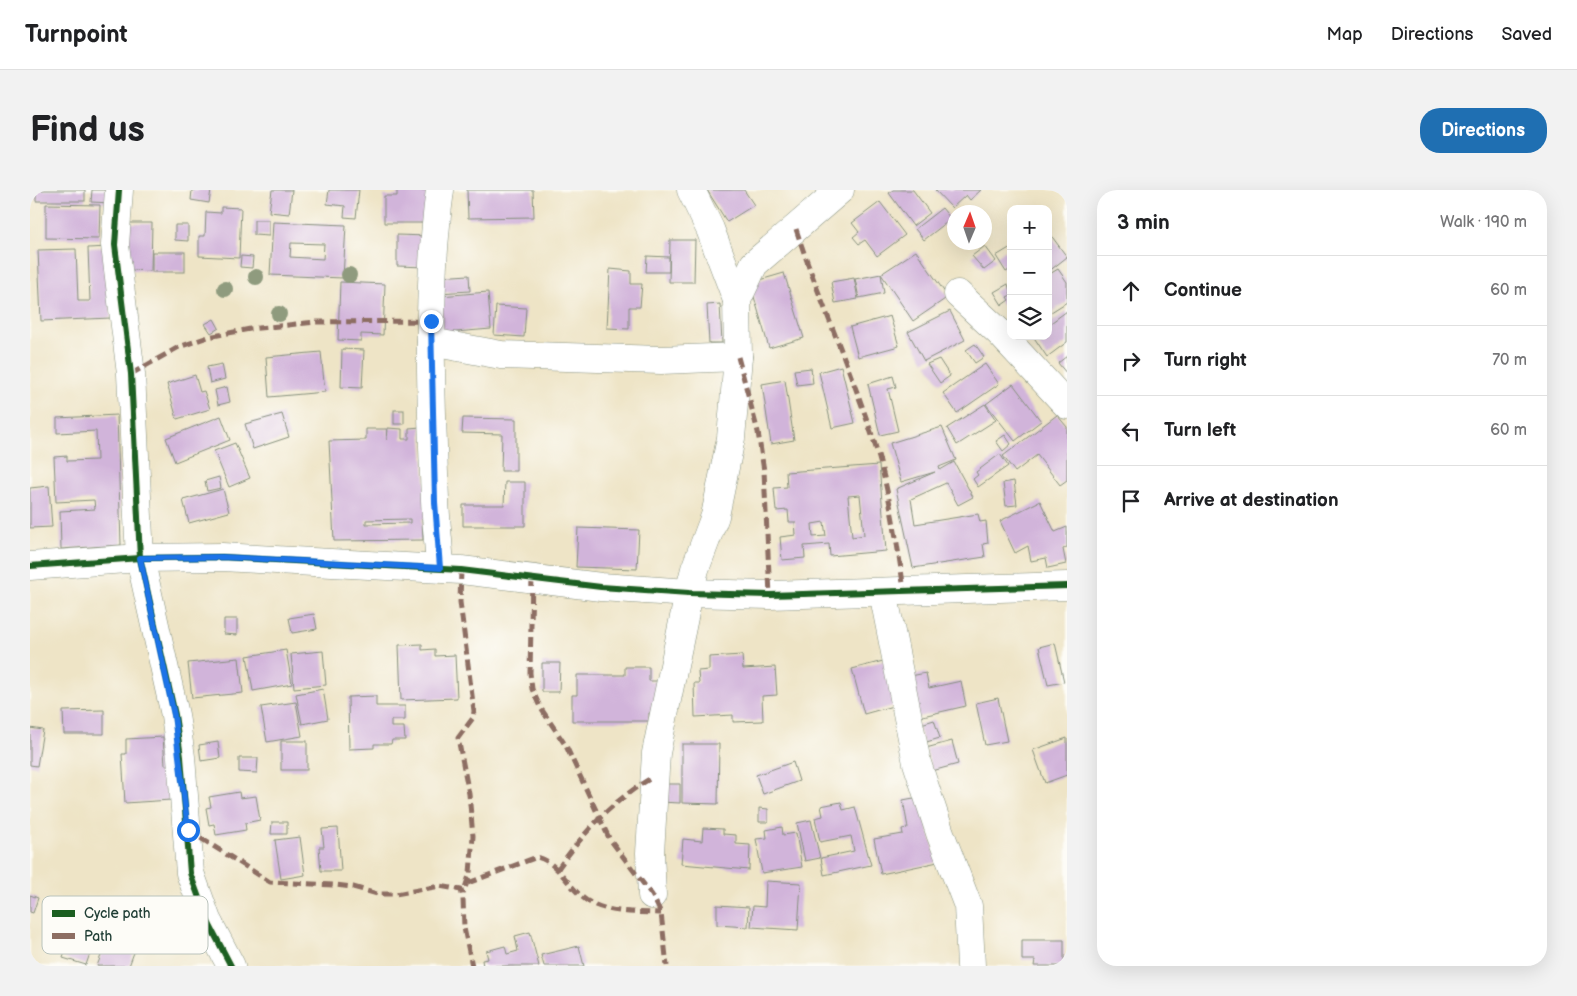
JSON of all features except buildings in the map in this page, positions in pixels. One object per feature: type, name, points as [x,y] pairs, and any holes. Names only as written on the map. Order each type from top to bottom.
[{"type":"street","points":[[119,190],[116,245],[132,374],[140,558],[177,732],[190,873],[198,896]]},
{"type":"street","points":[[440,190],[432,266],[431,342],[435,502],[440,568]]},
{"type":"street","points":[[652,895],[650,853],[655,761],[689,593],[695,569],[715,516],[725,477],[731,438],[738,357],[737,300],[710,229],[691,190]]},
{"type":"street","points":[[737,300],[754,264],[840,190]]},
{"type":"street","points":[[958,294],[1000,333],[1067,405]]},
{"type":"street","points":[[431,342],[501,355],[544,358],[661,360],[738,357]]},
{"type":"street","points":[[30,566],[140,558],[222,557],[440,568],[532,577],[601,587],[689,593],[770,595],[1067,586]]},
{"type":"street","points":[[883,592],[917,763],[940,833],[968,906],[971,966]]},
{"type":"street","points":[[208,922],[232,966]]},
{"type":"marked path","points":[[796,229],[876,448],[889,500],[904,590]]},
{"type":"marked path","points":[[131,374],[179,347],[208,337],[250,329],[316,322],[431,321]]},
{"type":"marked path","points":[[738,357],[758,432],[764,471],[770,595]]},
{"type":"marked path","points":[[461,570],[460,602],[474,711],[473,718],[458,738],[469,794],[473,836],[470,873],[463,894]]},
{"type":"marked path","points":[[532,577],[530,673],[532,689],[540,707],[566,746],[609,838],[652,895],[661,913],[667,966]]},
{"type":"marked path","points":[[557,870],[600,818],[625,796],[653,777]]},
{"type":"marked path","points":[[188,830],[270,882],[353,887],[377,894],[396,894],[440,886],[461,890],[464,928],[472,966]]},
{"type":"marked path","points":[[468,883],[537,857],[551,864],[580,895],[594,905],[612,910],[661,913]]},
{"type":"cycle path","points":[[119,190],[115,245],[131,374],[140,558],[175,715],[181,757],[190,873],[198,896]]},
{"type":"cycle path","points":[[30,566],[140,558],[222,557],[461,570],[601,587],[689,593],[770,595],[1067,586]]},
{"type":"cycle path","points":[[208,922],[231,966]]},
{"type":"route","points":[[188,830],[181,757],[174,715],[140,558],[222,557],[440,568],[435,502],[431,321]]}]
